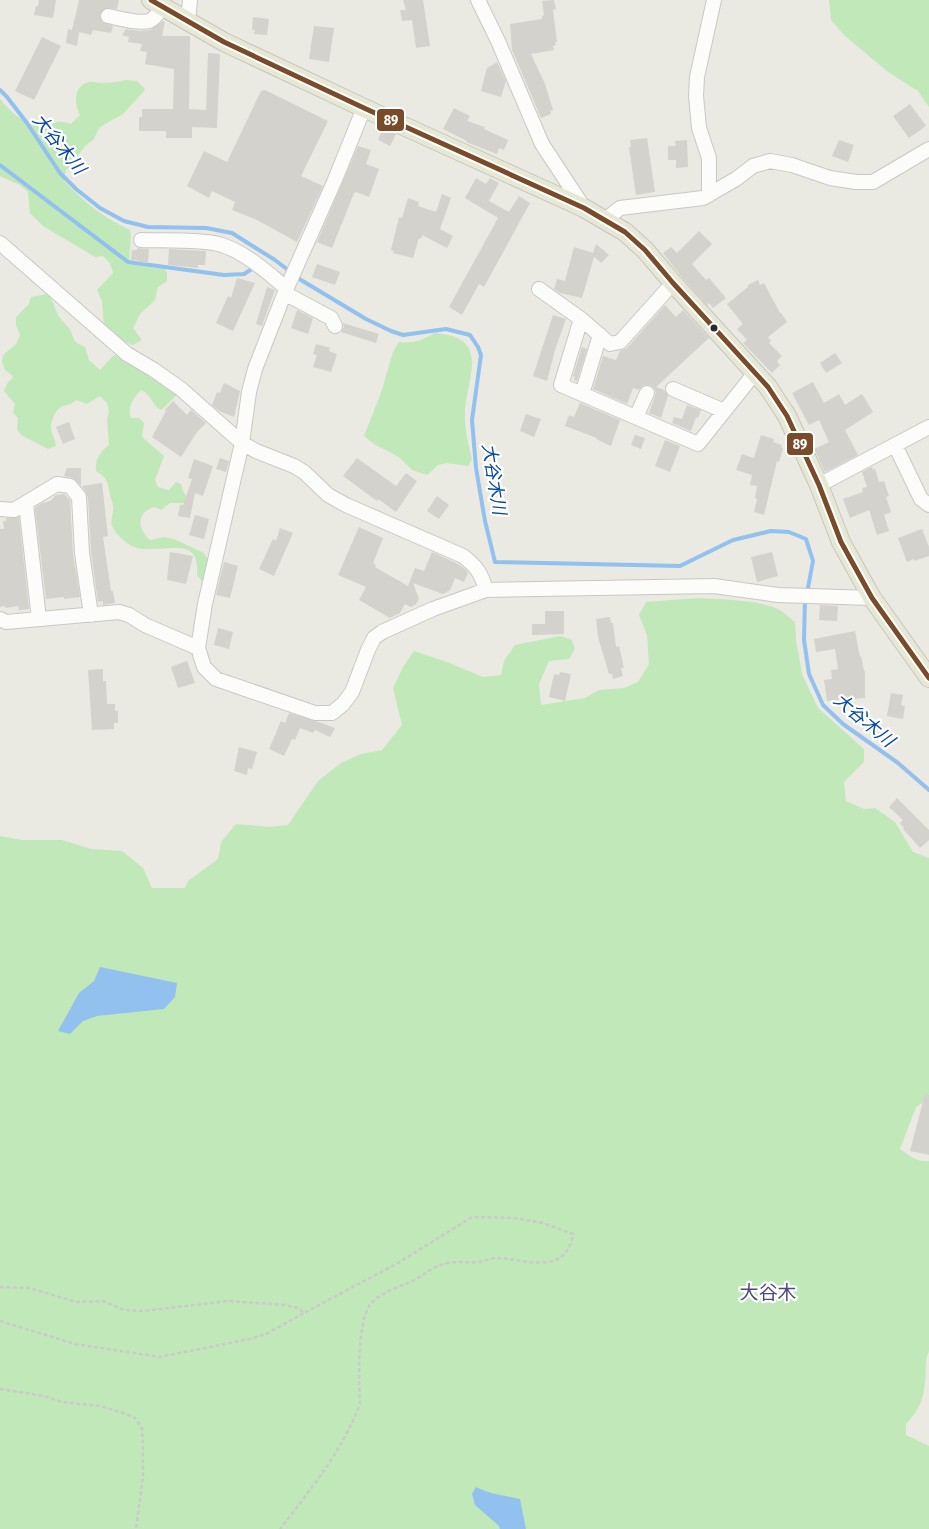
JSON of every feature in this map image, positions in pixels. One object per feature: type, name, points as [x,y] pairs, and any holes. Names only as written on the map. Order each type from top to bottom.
[{"type":"main road","points":[[157,4],[224,42],[584,208],[625,232],[645,250],[754,374],[768,387],[787,416],[841,542],[872,598],[929,678]]},
{"type":"street","points":[[188,22],[190,0]]},
{"type":"street","points":[[478,0],[498,41],[542,144],[584,208]]},
{"type":"street","points":[[710,195],[708,158],[699,128],[696,96],[697,77],[714,0]]},
{"type":"street","points":[[108,16],[136,21],[149,21],[154,18],[157,4]]},
{"type":"street","points":[[364,108],[334,182],[287,287],[255,369],[242,443],[205,604],[198,648],[204,667],[216,679],[315,713],[332,713],[352,692],[374,638],[382,632],[433,608],[486,590],[714,586],[778,595],[872,598]]},
{"type":"street","points":[[605,220],[620,208],[703,198],[753,166],[770,161],[792,165],[830,178],[856,182],[873,182],[929,148]]},
{"type":"street","points":[[141,240],[206,242],[222,245],[262,268],[287,287],[288,295],[331,318],[335,326]]},
{"type":"street","points":[[0,243],[126,354],[154,370],[181,389],[242,443],[256,451],[294,466],[304,472],[328,495],[346,505],[463,556],[475,565],[481,574],[486,590]]},
{"type":"street","points":[[539,288],[581,319],[610,344],[620,342],[673,283]]},
{"type":"street","points":[[581,319],[561,385],[698,444],[754,374]]},
{"type":"street","points":[[582,394],[600,335]]},
{"type":"street","points":[[673,389],[724,411]]},
{"type":"street","points":[[636,417],[647,393]]},
{"type":"street","points":[[818,485],[929,427]]},
{"type":"street","points":[[895,445],[921,499],[929,505]]},
{"type":"street","points":[[0,509],[14,510],[57,484],[70,486],[78,497],[82,553],[91,615]]},
{"type":"street","points":[[26,504],[39,619]]},
{"type":"street","points":[[0,618],[6,622],[119,612],[198,648]]},
{"type":"path","points":[[0,1321],[76,1344],[160,1357],[250,1340],[268,1333],[398,1263],[472,1217],[514,1218],[543,1224],[572,1234],[571,1245],[565,1253],[550,1262],[531,1263],[499,1258],[479,1262],[448,1263],[428,1270],[412,1282],[384,1294],[370,1305],[360,1349],[360,1404],[343,1441],[330,1463],[280,1529]]},
{"type":"path","points":[[0,1287],[30,1288],[76,1302],[103,1301],[124,1310],[143,1311],[230,1301],[285,1305],[298,1308],[304,1313]]},
{"type":"path","points":[[0,1389],[44,1396],[62,1402],[100,1406],[135,1418],[142,1428],[143,1448],[143,1477],[136,1529]]},
{"type":"green space","points":[[829,0],[929,0],[929,107],[918,91],[888,72],[844,35],[831,20]]},
{"type":"green space","points":[[126,80],[137,81],[145,89],[123,114],[100,127],[93,140],[85,146],[74,164],[66,170],[64,181],[95,209],[112,221],[130,230],[130,264],[164,269],[167,272],[167,281],[158,287],[155,300],[140,314],[133,328],[142,340],[133,345],[115,338],[104,326],[102,301],[97,290],[113,273],[110,263],[103,256],[95,257],[43,226],[30,213],[28,192],[20,185],[0,176],[0,99],[20,119],[47,129],[52,124],[58,122],[71,124],[80,115],[76,96],[80,87],[84,84]]},
{"type":"green space","points":[[47,294],[75,341],[85,347],[89,360],[100,370],[113,356],[119,354],[125,362],[145,372],[149,377],[162,382],[177,395],[161,410],[141,390],[130,406],[131,418],[139,418],[144,423],[142,437],[164,456],[155,480],[158,487],[169,490],[176,482],[181,484],[188,499],[184,503],[170,503],[161,510],[155,507],[149,509],[144,513],[140,521],[143,531],[150,540],[164,537],[174,539],[204,553],[209,562],[206,578],[202,581],[197,575],[196,562],[192,553],[185,549],[176,548],[144,549],[134,547],[124,541],[113,529],[113,506],[108,484],[103,476],[96,471],[96,463],[99,456],[109,445],[107,420],[109,411],[107,403],[100,396],[87,404],[76,400],[57,411],[51,426],[56,446],[48,449],[21,435],[17,429],[18,418],[13,413],[15,404],[4,391],[8,382],[13,378],[5,370],[2,362],[3,355],[16,344],[20,335],[16,325],[16,317],[29,304],[31,297]]},
{"type":"green space","points":[[435,333],[452,336],[463,342],[469,349],[472,359],[465,415],[472,459],[468,466],[447,463],[438,465],[427,475],[412,470],[399,457],[374,444],[364,436],[381,393],[393,352],[399,342],[418,341]]},
{"type":"green space","points":[[699,598],[740,601],[771,606],[780,610],[795,622],[802,674],[818,708],[864,749],[864,762],[844,782],[846,801],[864,809],[875,808],[895,822],[913,852],[929,858],[929,1098],[916,1107],[900,1149],[917,1160],[929,1161],[929,1351],[923,1395],[920,1405],[906,1424],[906,1435],[929,1446],[929,1529],[0,1529],[0,836],[22,840],[62,840],[91,849],[122,851],[143,868],[152,888],[185,888],[188,881],[218,859],[221,842],[236,824],[270,827],[288,825],[318,781],[341,763],[361,754],[382,750],[402,725],[393,688],[403,667],[414,651],[483,677],[501,675],[504,661],[515,645],[560,636],[572,640],[575,649],[569,659],[549,661],[539,684],[541,705],[585,698],[599,690],[624,688],[638,682],[649,664],[647,635],[639,615],[646,602]]},
{"type":"water","points":[[100,967],[177,983],[175,997],[164,1009],[97,1016],[83,1021],[70,1034],[58,1031],[79,993],[94,981]]},
{"type":"water","points":[[476,1487],[520,1499],[526,1529],[500,1529],[475,1505],[472,1494]]},
{"type":"building","points":[[39,0],[56,0],[53,18],[34,15]]},
{"type":"building","points":[[79,0],[119,0],[117,9],[106,8],[100,14],[102,22],[113,26],[111,33],[93,30],[91,35],[79,32],[77,46],[66,43],[68,29],[72,30]]},
{"type":"building","points":[[403,0],[423,0],[430,46],[416,48],[412,20],[402,21],[400,10],[406,10]]},
{"type":"building","points":[[554,0],[556,9],[553,10],[557,42],[553,46],[554,50],[531,54],[545,84],[553,110],[550,111],[551,114],[541,118],[512,50],[510,24],[542,19],[544,15],[542,1]]},
{"type":"building","points":[[253,17],[269,19],[267,35],[254,34],[255,30],[252,30]]},
{"type":"building","points":[[163,21],[165,22],[162,36],[190,36],[189,109],[206,110],[208,53],[220,54],[217,128],[192,127],[192,138],[166,138],[166,131],[139,131],[139,117],[142,117],[142,109],[173,109],[174,69],[145,64],[147,52],[140,51],[142,44],[128,42],[129,37],[122,35],[126,29],[150,30]]},
{"type":"building","points":[[314,26],[334,28],[329,62],[309,59]]},
{"type":"building","points":[[42,37],[61,46],[34,100],[15,91]]},
{"type":"building","points":[[497,62],[506,81],[501,97],[481,91],[487,68]]},
{"type":"building","points":[[265,90],[328,121],[301,176],[323,186],[297,242],[257,220],[232,210],[235,202],[212,191],[209,198],[187,186],[204,151],[227,162],[261,91]]},
{"type":"building","points":[[910,104],[926,126],[909,138],[893,116]]},
{"type":"building","points":[[454,108],[470,116],[467,121],[485,127],[484,129],[508,140],[504,150],[499,148],[497,154],[466,142],[443,129]]},
{"type":"building","points":[[383,128],[396,134],[390,146],[378,140]]},
{"type":"building","points":[[647,138],[655,192],[636,195],[629,147],[631,147],[630,140]]},
{"type":"building","points":[[687,140],[688,167],[676,168],[676,160],[668,160],[668,146],[676,146],[675,141]]},
{"type":"building","points":[[839,140],[854,145],[848,162],[832,156]]},
{"type":"building","points":[[358,146],[371,150],[366,164],[379,169],[369,197],[354,193],[332,248],[317,242]]},
{"type":"building","points":[[476,178],[486,184],[490,178],[499,183],[489,201],[509,212],[519,196],[530,203],[484,287],[479,284],[462,315],[449,307],[498,218],[465,198]]},
{"type":"building","points":[[442,194],[451,198],[440,229],[453,236],[447,248],[422,235],[421,239],[419,238],[413,258],[393,253],[394,251],[391,250],[399,217],[402,218],[408,198],[419,202],[418,206],[436,212]]},
{"type":"building","points":[[699,231],[712,244],[692,264],[706,280],[709,278],[726,298],[713,308],[709,303],[707,305],[663,253],[671,247],[677,253]]},
{"type":"building","points":[[596,244],[609,255],[601,263],[594,257],[582,298],[560,293],[554,289],[557,279],[565,281],[574,247],[593,253]]},
{"type":"building","points":[[137,248],[149,249],[148,263],[131,260],[132,250],[137,250]]},
{"type":"building","points":[[169,249],[206,251],[205,265],[198,265],[198,268],[168,265]]},
{"type":"building","points":[[317,264],[340,272],[335,285],[312,277]]},
{"type":"building","points":[[237,278],[255,283],[233,331],[216,323],[228,296],[231,298]]},
{"type":"building","points":[[758,280],[760,285],[764,283],[787,322],[768,337],[771,341],[769,343],[782,356],[777,361],[780,365],[772,373],[743,343],[747,340],[737,329],[743,324],[727,304],[748,285]]},
{"type":"building","points":[[267,287],[275,290],[262,326],[256,324]]},
{"type":"building","points":[[665,305],[676,317],[683,310],[709,338],[656,387],[664,390],[668,396],[661,418],[649,413],[656,393],[650,385],[642,386],[639,390],[633,388],[627,404],[593,389],[603,356],[616,360],[620,351],[627,348]]},
{"type":"building","points":[[297,310],[313,318],[308,334],[291,328]]},
{"type":"building","points":[[553,315],[566,319],[547,381],[533,376]]},
{"type":"building","points":[[343,323],[379,334],[376,343],[341,332],[344,327]]},
{"type":"building","points":[[316,344],[330,348],[329,351],[337,354],[331,372],[313,367],[317,355],[313,354]]},
{"type":"building","points":[[582,347],[587,349],[577,381],[574,380],[575,377],[573,376]]},
{"type":"building","points":[[835,353],[842,363],[826,373],[820,363]]},
{"type":"building","points":[[813,382],[824,403],[839,394],[845,405],[862,394],[873,412],[845,430],[858,455],[825,472],[814,449],[829,442],[819,420],[809,425],[792,393]]},
{"type":"building","points":[[224,383],[240,391],[234,417],[221,412],[212,405],[217,392],[220,393]]},
{"type":"building","points":[[173,401],[187,415],[191,410],[206,423],[197,432],[181,457],[152,437],[165,410]]},
{"type":"building","points":[[580,403],[620,420],[611,446],[597,438],[565,426],[569,415],[574,417]]},
{"type":"building","points":[[687,405],[701,410],[698,418],[696,417],[691,431],[672,423],[674,417],[682,419]]},
{"type":"building","points":[[526,414],[541,419],[534,437],[520,431]]},
{"type":"building","points":[[69,422],[75,439],[63,444],[56,427]]},
{"type":"building","points":[[635,435],[645,438],[641,449],[631,445]]},
{"type":"building","points":[[761,435],[774,439],[773,442],[782,445],[781,447],[783,448],[779,462],[777,461],[764,515],[754,512],[757,486],[750,485],[752,475],[736,470],[742,454],[754,458]]},
{"type":"building","points":[[665,440],[680,446],[670,472],[655,466]]},
{"type":"building","points":[[220,458],[229,461],[226,472],[216,469]]},
{"type":"building","points":[[357,458],[396,486],[406,473],[417,481],[396,512],[378,499],[377,501],[343,476]]},
{"type":"building","points":[[194,459],[213,466],[203,496],[195,493],[190,518],[178,516],[180,505],[183,505],[192,479],[188,478]]},
{"type":"building","points":[[872,467],[873,470],[875,469],[879,482],[884,481],[889,496],[886,497],[891,512],[884,515],[889,531],[877,535],[869,510],[850,518],[843,499],[863,492],[862,488],[867,487],[862,472]]},
{"type":"building","points":[[67,468],[81,468],[81,486],[72,478],[64,476]]},
{"type":"building","points":[[102,483],[108,536],[103,537],[111,591],[113,591],[115,603],[103,605],[103,601],[98,602],[91,552],[88,497],[82,486]]},
{"type":"building","points":[[64,494],[70,500],[73,554],[80,597],[46,599],[35,509],[42,503],[50,501],[56,495]]},
{"type":"building","points":[[437,496],[449,505],[439,519],[427,511]]},
{"type":"building","points":[[195,515],[209,519],[204,539],[189,535]]},
{"type":"building","points":[[19,517],[29,609],[19,610],[18,606],[0,607],[0,529],[4,529],[3,521],[6,521],[6,518]]},
{"type":"building","points":[[359,527],[383,538],[373,563],[376,565],[375,567],[408,586],[415,568],[424,571],[432,552],[458,564],[466,570],[468,573],[464,582],[455,578],[450,590],[443,594],[413,583],[419,599],[416,604],[411,607],[405,604],[400,613],[390,618],[359,600],[366,587],[338,575]]},
{"type":"building","points":[[280,528],[293,533],[274,576],[259,569],[273,539],[276,541]]},
{"type":"building","points":[[922,529],[929,547],[929,556],[907,562],[898,538]]},
{"type":"building","points":[[170,552],[193,556],[186,584],[167,580]]},
{"type":"building","points":[[772,552],[778,576],[757,582],[751,557]]},
{"type":"building","points":[[224,562],[238,566],[230,598],[216,595]]},
{"type":"building","points":[[820,605],[838,606],[837,621],[819,620]]},
{"type":"building","points":[[545,611],[564,611],[564,634],[532,635],[532,624],[545,624]]},
{"type":"building","points":[[610,617],[611,623],[613,623],[616,647],[619,646],[624,668],[621,668],[623,676],[613,679],[612,674],[609,674],[598,637],[596,619]]},
{"type":"building","points":[[218,628],[233,632],[229,649],[214,645]]},
{"type":"building","points":[[855,631],[865,671],[865,698],[827,701],[824,680],[832,679],[831,670],[838,669],[835,649],[816,652],[814,639]]},
{"type":"building","points":[[187,661],[195,683],[178,688],[171,667]]},
{"type":"building","points":[[103,669],[103,681],[106,681],[107,704],[115,704],[115,711],[118,711],[118,723],[114,723],[114,729],[92,730],[88,670]]},
{"type":"building","points":[[560,672],[571,674],[565,701],[549,697],[554,674],[559,675]]},
{"type":"building","points":[[891,693],[903,695],[901,705],[905,706],[903,719],[887,716]]},
{"type":"building","points":[[289,713],[335,728],[330,737],[315,730],[313,733],[300,728],[295,740],[292,739],[284,756],[269,749],[281,721],[285,723]]},
{"type":"building","points":[[239,747],[257,752],[252,769],[248,768],[247,775],[234,771]]},
{"type":"building","points":[[897,798],[929,830],[929,840],[920,848],[903,829],[900,823],[903,820],[889,807]]},
{"type":"building","points":[[925,1094],[929,1095],[929,1155],[910,1151]]},
{"type":"waterway","name":"大谷木川","points":[[0,90],[27,123],[60,173],[76,189],[100,208],[124,221],[148,227],[206,228],[232,233],[275,260],[301,280],[366,319],[391,331],[403,335],[446,329],[470,335],[481,355],[472,420],[476,468],[485,521],[495,562],[680,566],[733,540],[771,531],[789,532],[806,539],[813,561],[807,593]]},
{"type":"waterway","points":[[0,165],[128,262],[224,275],[244,274],[255,267]]},
{"type":"waterway","name":"大谷木川","points":[[805,599],[804,640],[809,674],[823,705],[843,724],[898,763],[929,790]]},
{"type":"transit line","name":"89","points":[[151,0],[224,42],[584,208],[625,232],[645,250],[768,387],[787,416],[819,485],[841,542],[872,598],[929,678]]},
{"type":"district","name":"大谷木","points":[[768,1292]]}]
